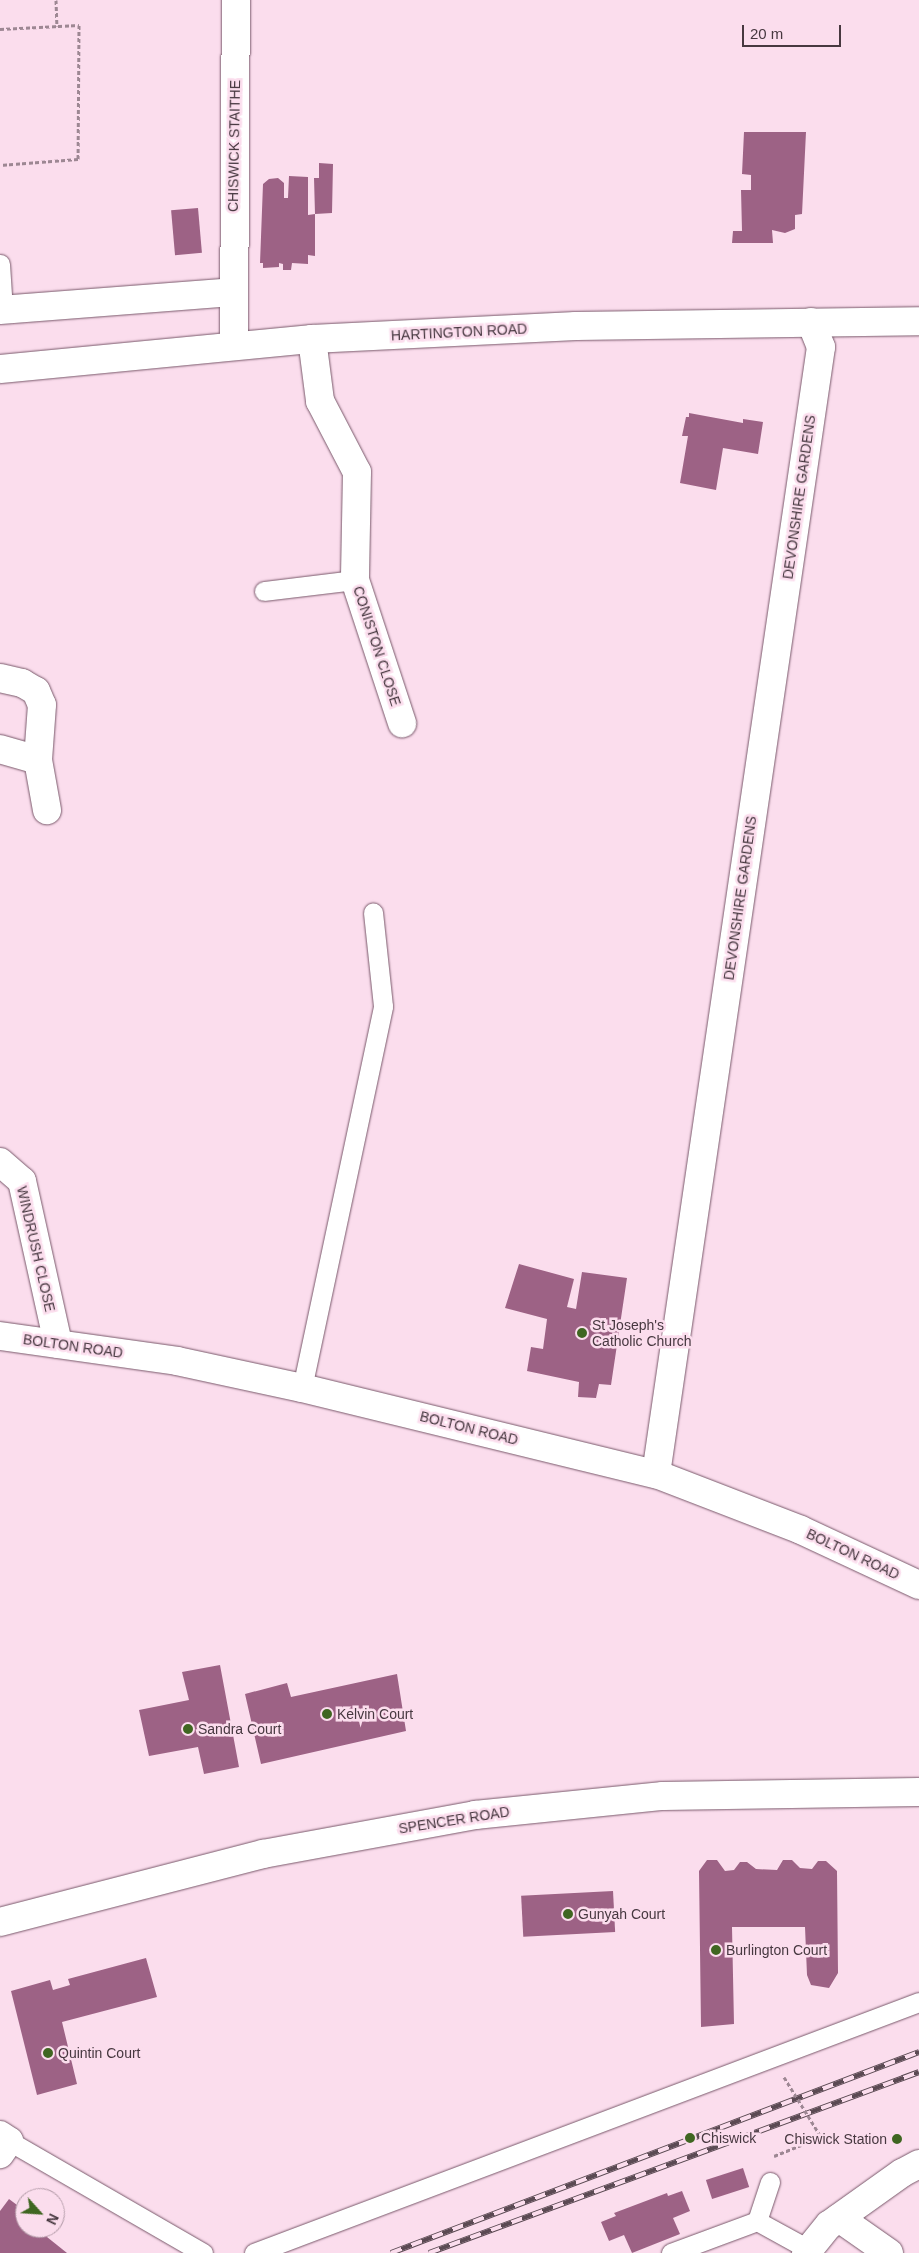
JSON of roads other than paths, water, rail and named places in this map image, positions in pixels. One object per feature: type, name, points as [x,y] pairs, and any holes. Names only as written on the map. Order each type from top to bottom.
[{"type":"street","name":"CHISWICK STAITHE","points":[[234,346],[232,292],[236,0]]},
{"type":"street","points":[[1,310],[232,292]]},
{"type":"street","name":"HARTINGTON ROAD","points":[[0,369],[312,339],[576,326],[919,321]]},
{"type":"street","name":"DEVONSHIRE GARDENS","points":[[656,1474],[821,347],[812,322]]},
{"type":"street","name":"CONISTON CLOSE","points":[[312,339],[320,401],[357,472],[355,580],[402,723]]},
{"type":"street","points":[[0,678],[22,683],[36,691],[42,705],[38,760],[47,810]]},
{"type":"street","points":[[0,749],[38,760]]},
{"type":"street","name":"WINDRUSH CLOSE","points":[[0,1162],[22,1181],[58,1344]]},
{"type":"street","name":"BOLTON ROAD","points":[[0,1336],[177,1361],[302,1388],[656,1474],[801,1530],[919,1585]]},
{"type":"street","name":"SPENCER ROAD","points":[[0,1922],[263,1854],[475,1816],[663,1796],[919,1792]]},
{"type":"street","points":[[807,2251],[839,2218],[910,2169]]},
{"type":"street","points":[[839,2218],[889,2253]]},
{"type":"lane","points":[[0,264],[1,310]]},
{"type":"lane","points":[[264,591],[355,580]]},
{"type":"lane","points":[[302,1388],[383,1006],[374,913]]},
{"type":"lane","points":[[254,2253],[919,2002]]},
{"type":"lane","points":[[3,2143],[203,2253]]},
{"type":"lane","points":[[672,2253],[757,2220],[770,2182]]},
{"type":"lane","points":[[757,2220],[807,2251]]},
{"type":"railway","points":[[391,2253],[919,2052]]},
{"type":"railway","points":[[429,2253],[919,2072]]},
{"type":"place","name":"St Joseph's Catholic Church","points":[[582,1333]]},
{"type":"place","name":"Kelvin Court","points":[[327,1714]]},
{"type":"place","name":"Sandra Court","points":[[188,1729]]},
{"type":"place","name":"Gunyah Court","points":[[568,1914]]},
{"type":"place","name":"Burlington Court","points":[[716,1950]]},
{"type":"place","name":"Quintin Court","points":[[48,2053]]},
{"type":"place","name":"Chiswick","points":[[690,2138]]},
{"type":"place","name":"Chiswick Station","points":[[897,2139]]}]
